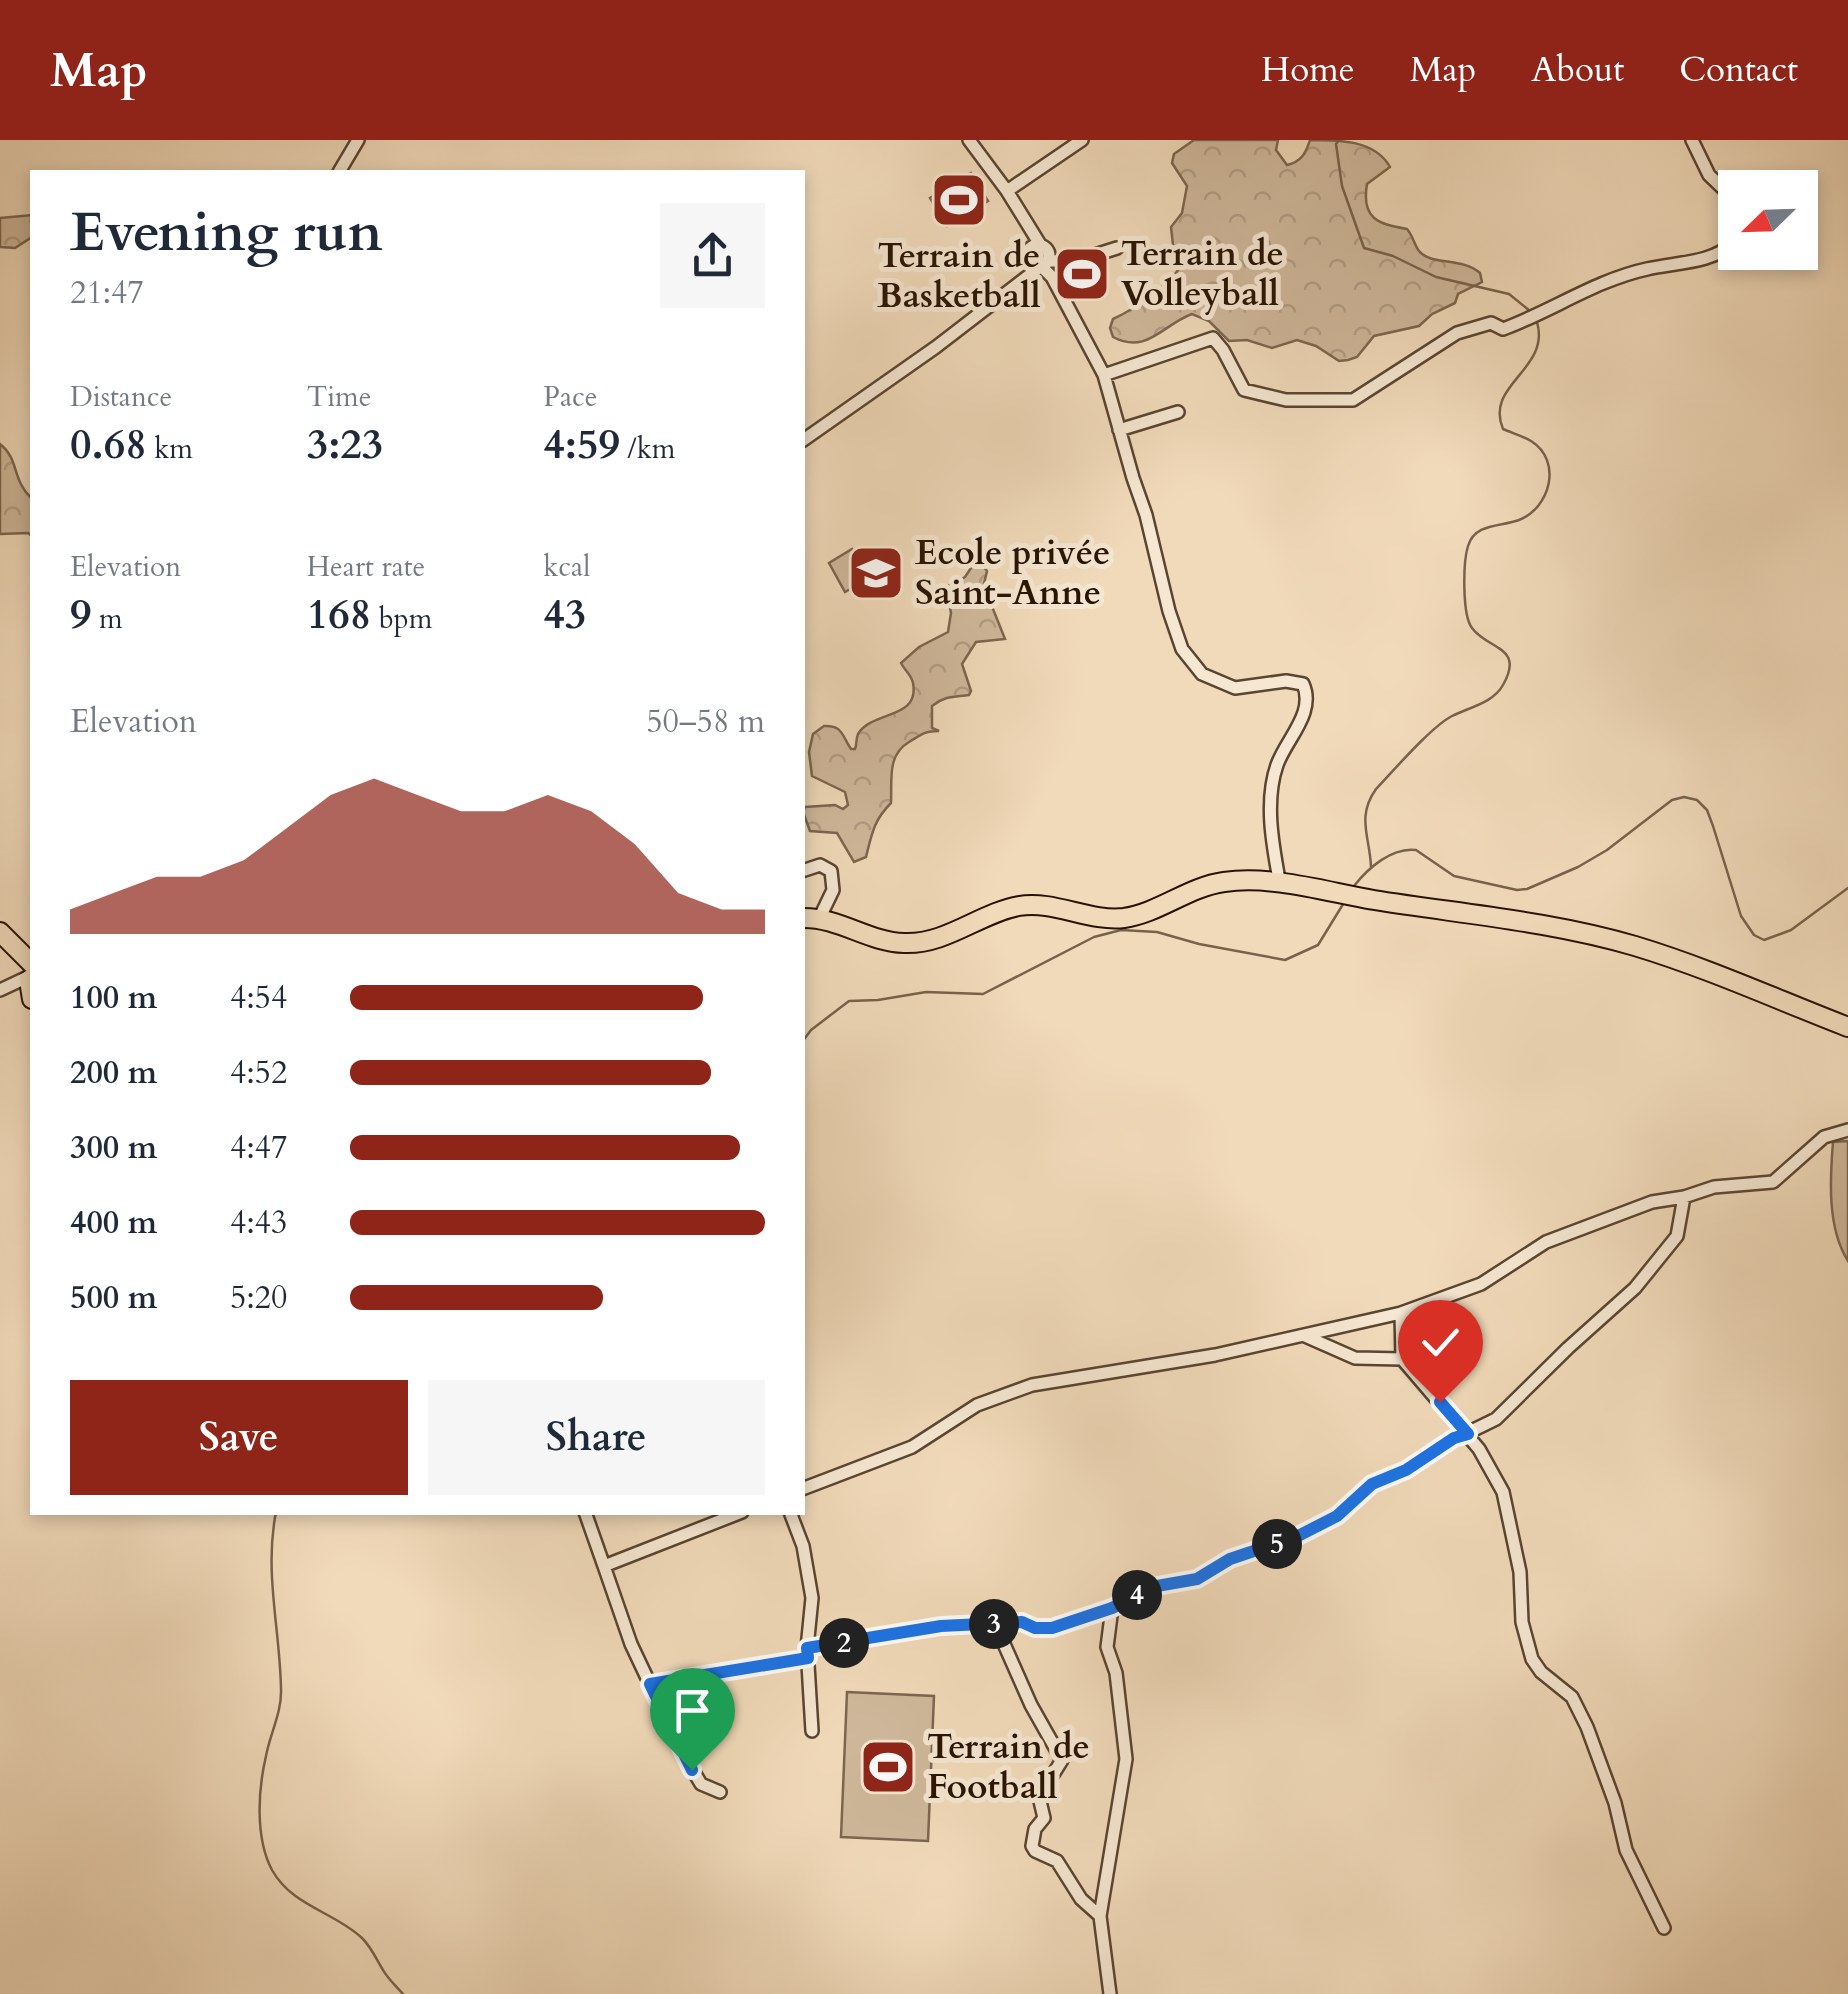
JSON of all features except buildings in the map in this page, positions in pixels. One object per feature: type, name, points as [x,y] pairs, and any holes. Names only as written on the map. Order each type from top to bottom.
[{"type":"main road","points":[[811,918],[880,940],[906,943],[925,941],[1018,906],[1123,918],[1224,882],[1280,884],[1554,927],[1635,946],[1848,1028]]},
{"type":"main road","points":[[0,932],[30,962]]},
{"type":"street","points":[[341,170],[358,140]]},
{"type":"street","points":[[969,140],[1007,191],[1022,220],[1035,249],[1032,266],[1076,261],[1117,248]]},
{"type":"street","points":[[1007,191],[1082,140]]},
{"type":"street","points":[[1692,140],[1709,175],[1718,184]]},
{"type":"street","points":[[1035,249],[1058,250],[1065,260]]},
{"type":"street","points":[[805,438],[1013,290],[1043,265],[1049,253],[1035,249]]},
{"type":"street","points":[[1013,290],[1035,249]]},
{"type":"street","points":[[1104,375],[1213,338],[1224,350],[1244,390],[1286,400],[1353,400],[1457,333],[1476,325],[1492,323],[1503,329],[1622,275],[1718,252]]},
{"type":"street","points":[[1043,265],[1104,375],[1146,515],[1169,611],[1191,664],[1210,680],[1234,688],[1286,680],[1303,684],[1306,690],[1300,724],[1282,753],[1274,779],[1272,829],[1280,884]]},
{"type":"street","points":[[1119,430],[1178,412]]},
{"type":"street","points":[[805,870],[820,864],[831,871],[833,890],[811,918]]},
{"type":"street","points":[[0,990],[30,977]]},
{"type":"street","points":[[805,1488],[912,1447],[977,1405],[1008,1393],[1050,1382],[1215,1355],[1401,1313],[1481,1284],[1546,1242],[1652,1202],[1714,1188],[1773,1182],[1824,1137],[1848,1130]]},
{"type":"street","points":[[650,1684],[941,1626],[1022,1622],[1035,1628],[1052,1628],[1112,1608],[1157,1586],[1197,1579],[1230,1559],[1317,1528],[1337,1516],[1372,1484],[1406,1470],[1454,1438],[1496,1419],[1635,1288],[1678,1236],[1684,1197]]},
{"type":"street","points":[[1401,1313],[1402,1359],[1468,1434],[1503,1492],[1520,1572],[1522,1622],[1532,1659],[1572,1697],[1588,1727],[1615,1803],[1626,1850],[1664,1928]]},
{"type":"street","points":[[1302,1335],[1355,1358],[1402,1359]]},
{"type":"street","points":[[586,1515],[650,1684],[701,1784],[720,1792]]},
{"type":"street","points":[[604,1566],[734,1515]]},
{"type":"street","points":[[791,1515],[803,1546],[812,1598],[808,1653],[812,1730]]},
{"type":"street","points":[[1110,1994],[1100,1916],[1126,1759],[1116,1673],[1107,1647],[1112,1608]]},
{"type":"street","points":[[988,1625],[1004,1644],[1031,1705],[1062,1760],[1038,1797],[1044,1818],[1036,1829],[1032,1846],[1034,1851],[1057,1861],[1080,1899],[1100,1916]]},
{"type":"green space","points":[[1194,140],[1278,140],[1276,150],[1287,165],[1302,156],[1310,140],[1345,141],[1375,151],[1390,167],[1367,184],[1369,212],[1380,222],[1407,229],[1424,256],[1473,268],[1480,273],[1482,282],[1458,294],[1455,303],[1432,314],[1419,326],[1374,336],[1357,357],[1348,360],[1339,361],[1316,346],[1297,340],[1272,348],[1247,340],[1229,341],[1209,321],[1192,314],[1145,341],[1125,342],[1113,337],[1113,319],[1165,285],[1184,258],[1173,245],[1171,227],[1182,213],[1187,186],[1172,163],[1174,154]]},
{"type":"green space","name":"Terrain de Basketball","points":[[971,173],[988,201],[947,226],[930,198]]},
{"type":"green space","points":[[30,215],[30,238],[15,248],[0,247],[0,218]]},
{"type":"green space","name":"Terrain de Volleyball","points":[[1091,260],[1098,276],[1073,288],[1066,273]]},
{"type":"green space","points":[[0,444],[30,497],[30,534],[0,534]]},
{"type":"green space","points":[[852,549],[869,578],[845,592],[829,563]]},
{"type":"green space","points":[[973,565],[982,565],[987,571],[981,596],[991,604],[1005,639],[976,642],[962,664],[969,695],[946,698],[932,706],[932,728],[939,731],[920,735],[897,754],[892,768],[891,803],[877,821],[866,857],[854,862],[837,833],[810,831],[805,817],[805,807],[835,805],[843,809],[848,805],[845,792],[812,776],[809,752],[813,734],[824,726],[835,727],[855,749],[858,734],[865,726],[909,703],[913,683],[901,663],[919,647],[948,632],[951,613],[946,587],[965,577]]},
{"type":"green space","points":[[1848,1141],[1848,1261],[1836,1234],[1831,1187],[1833,1142]]},
{"type":"green space","name":"Terrain de Football","points":[[847,1692],[934,1696],[928,1841],[841,1837]]},
{"type":"waterway","points":[[1339,140],[1336,144],[1342,186],[1364,248],[1393,256],[1436,277],[1509,294],[1530,311]]},
{"type":"waterway","points":[[1371,867],[1365,818],[1376,789],[1443,721],[1493,696],[1509,672],[1507,656],[1479,635],[1469,621],[1465,564],[1468,546],[1476,533],[1530,514],[1549,484],[1547,460],[1541,450],[1528,439],[1503,429],[1500,413],[1502,400],[1535,353],[1539,339],[1537,322]]},
{"type":"waterway","points":[[1354,886],[1381,860],[1398,852],[1416,850],[1454,876],[1527,889],[1578,867],[1672,800],[1684,797],[1697,800],[1707,810],[1741,916],[1754,935],[1764,940],[1791,930],[1848,888]]},
{"type":"waterway","points":[[805,1038],[849,1001],[926,992],[983,994],[1094,937],[1121,930],[1157,932],[1285,960],[1318,945],[1345,901]]},
{"type":"waterway","points":[[276,1515],[272,1579],[281,1698],[261,1784],[263,1843],[272,1870],[281,1882],[302,1901],[362,1938],[403,1994]]},
{"type":"place","name":"Terrain de Basketball","points":[[959,200]]},
{"type":"place","name":"Terrain de Volleyball","points":[[1082,274]]},
{"type":"place","name":"Ecole privée Saint-Anne","points":[[876,573]]},
{"type":"place","name":"Terrain de Football","points":[[888,1767]]},
{"type":"route","points":[[692,1770],[650,1684],[808,1658],[807,1648],[941,1626],[1022,1622],[1035,1628],[1052,1628],[1112,1608],[1157,1586],[1197,1579],[1230,1559],[1317,1528],[1337,1516],[1372,1484],[1406,1470],[1454,1438],[1468,1434],[1440,1402]]}]
